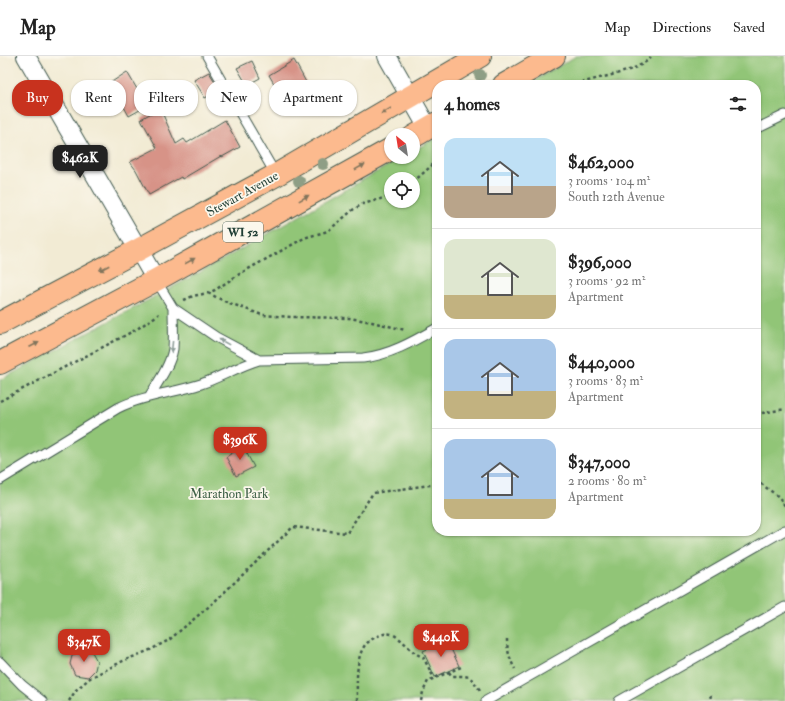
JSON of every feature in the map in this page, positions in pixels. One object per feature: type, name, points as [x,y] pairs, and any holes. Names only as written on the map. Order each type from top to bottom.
[{"type":"main road","name":"Stewart Avenue","points":[[438,80],[480,56]]},
{"type":"main road","points":[[513,80],[554,56]]},
{"type":"main road","name":"Stewart Avenue","points":[[0,323],[276,175],[432,83]]},
{"type":"main road","name":"WI 52","points":[[0,363],[156,280],[384,153]]},
{"type":"street","points":[[26,56],[156,280]]},
{"type":"street","points":[[387,56],[410,96],[426,130]]},
{"type":"lane","points":[[208,56],[276,175]]},
{"type":"lane","points":[[761,127],[785,115]]},
{"type":"lane","points":[[156,280],[173,308],[216,337],[259,360]]},
{"type":"lane","points":[[149,396],[164,373],[171,357],[173,349],[173,308]]},
{"type":"lane","points":[[0,480],[118,408],[134,401],[201,384],[245,364],[259,360],[370,357],[387,353],[432,331]]},
{"type":"lane","points":[[487,701],[785,530]]},
{"type":"lane","points":[[619,701],[785,607]]},
{"type":"lane","points":[[0,662],[26,689],[42,701]]},
{"type":"path","points":[[591,80],[636,67],[645,63],[653,56]]},
{"type":"path","points":[[420,176],[432,165]]},
{"type":"path","points":[[189,297],[215,290],[241,273],[304,238],[331,230],[354,209],[369,202],[384,198]]},
{"type":"path","points":[[208,292],[224,301],[262,315],[349,318],[395,326],[422,337]]},
{"type":"path","points":[[0,401],[137,329],[156,316]]},
{"type":"path","points":[[761,413],[785,409]]},
{"type":"path","points":[[761,484],[779,497],[785,506]]},
{"type":"path","points":[[68,701],[76,690],[90,678],[169,640],[213,603],[293,527],[347,533],[373,493],[432,485]]},
{"type":"path","points":[[357,701],[359,659],[366,643],[381,634],[386,633],[394,635],[415,654],[423,657],[434,678]]},
{"type":"path","points":[[507,639],[508,652],[521,681]]},
{"type":"path","points":[[421,701],[428,681],[461,667]]},
{"type":"path","points":[[449,672],[453,676],[466,676],[470,678],[487,701]]},
{"type":"path","points":[[710,695],[712,701]]},
{"type":"green space","name":"Marathon Park","points":[[576,56],[785,56],[785,701],[0,701],[0,380],[206,269],[391,164],[420,164],[420,147],[432,140],[432,536],[761,536],[761,80],[535,80]]},
{"type":"building","points":[[294,60],[305,80],[272,80],[269,75]]},
{"type":"building","points":[[252,61],[260,78],[256,80],[244,80],[237,68]]},
{"type":"building","points":[[127,72],[134,84],[134,113],[129,116],[126,110],[126,80],[115,80]]},
{"type":"building","points":[[209,72],[214,80],[206,80],[206,97],[198,87],[198,80],[194,80]]},
{"type":"building","points":[[146,116],[164,116],[176,144],[184,139],[187,143],[225,120],[240,147],[222,157],[221,156],[182,179],[181,177],[149,195],[136,170],[130,162],[157,148],[141,119]]},
{"type":"building","points":[[243,446],[254,467],[236,476],[226,457]]},
{"type":"building","points":[[447,640],[459,666],[435,677],[423,651]]},
{"type":"building","points":[[80,650],[92,652],[97,661],[95,670],[88,677],[75,675],[70,664],[72,656]]}]
